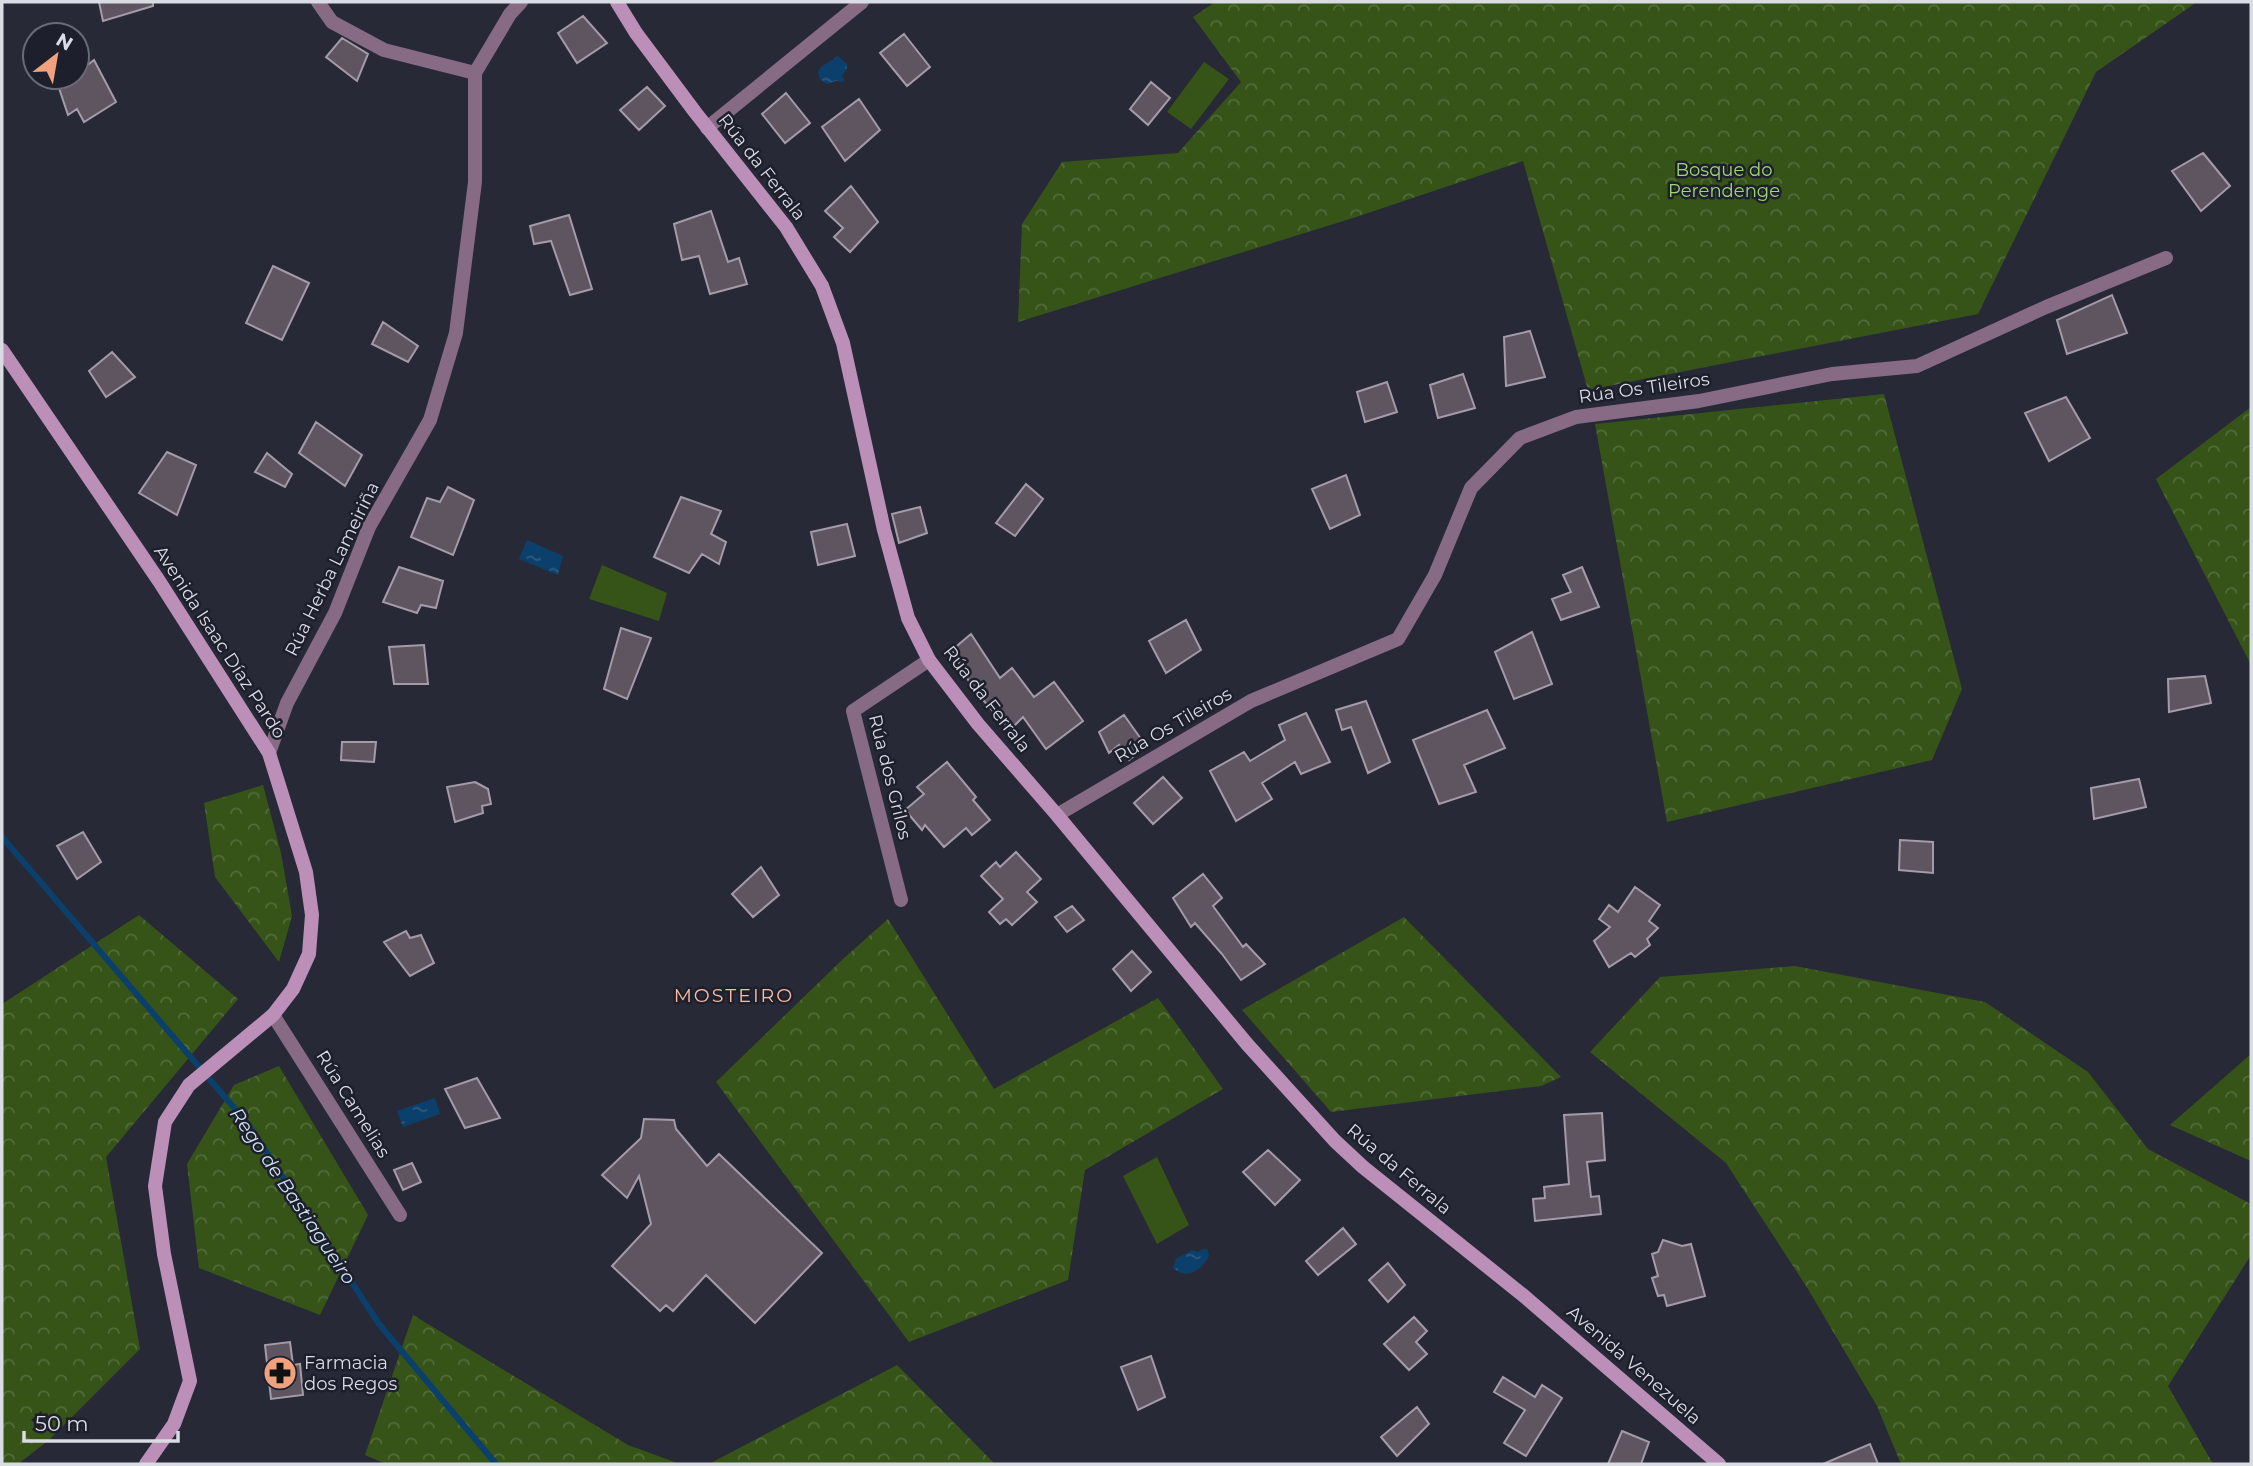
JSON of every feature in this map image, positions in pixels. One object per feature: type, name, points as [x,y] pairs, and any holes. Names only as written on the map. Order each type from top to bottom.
[{"type":"street","points":[[318,2],[332,22],[384,50],[475,73],[510,14],[521,2]]},
{"type":"street","name":"Rúa da Ferrala","points":[[617,2],[636,33],[707,128],[786,227],[822,286],[842,343],[884,530],[908,618],[929,660],[978,724],[1247,1044],[1335,1141],[1363,1167],[1524,1296]]},
{"type":"street","points":[[707,128],[862,2]]},
{"type":"street","name":"Rúa Herba Lameiriña","points":[[269,753],[286,703],[335,613],[369,527],[430,420],[456,333],[475,182],[475,73]]},
{"type":"street","name":"Rúa Os Tileiros","points":[[1057,815],[1251,701],[1398,639],[1435,575],[1471,488],[1520,438],[1576,417],[1699,401],[1832,374],[1917,366],[2046,307],[2166,258]]},
{"type":"street","name":"Avenida Isaac Díaz Pardo","points":[[2,350],[159,581],[269,753],[306,872],[312,915],[309,954],[293,989],[273,1015],[190,1085],[165,1122],[155,1186],[164,1254],[190,1381],[174,1424],[146,1464]]},
{"type":"street","name":"Rúa dos Grilos","points":[[901,900],[853,712],[929,660]]},
{"type":"street","name":"Rúa Camelias","points":[[273,1015],[400,1215]]},
{"type":"street","name":"Avenida Venezuela","points":[[1524,1296],[1719,1464]]},
{"type":"green space","name":"Bosque do Perendenge","points":[[1215,2],[2197,2],[2096,72],[1978,314],[1588,390],[1523,161],[1353,218],[1018,322],[1022,224],[1062,162],[1178,153],[1241,82],[1193,17]]},
{"type":"green space","points":[[1204,62],[1229,79],[1191,129],[1167,112]]},
{"type":"green space","points":[[1884,394],[1962,689],[1932,760],[1667,822],[1595,424]]},
{"type":"green space","points":[[2251,407],[2251,665],[2156,479]]},
{"type":"green space","points":[[602,565],[667,593],[659,621],[589,599]]},
{"type":"green space","points":[[263,785],[281,853],[292,916],[279,962],[215,877],[204,803]]},
{"type":"green space","points":[[139,915],[238,999],[106,1157],[140,1349],[49,1440],[18,1464],[2,1464],[2,1004]]},
{"type":"green space","points":[[1404,917],[1561,1077],[1541,1086],[1331,1112],[1242,1010]]},
{"type":"green space","points":[[888,919],[994,1089],[1158,998],[1223,1089],[1085,1170],[1068,1280],[909,1342],[716,1082]]},
{"type":"green space","points":[[1795,966],[1985,1002],[2088,1072],[2148,1149],[2251,1204],[2251,1255],[2168,1386],[2213,1464],[1901,1464],[1877,1406],[1808,1289],[1726,1163],[1590,1052],[1660,977]]},
{"type":"green space","points":[[2251,1054],[2251,1161],[2170,1125]]},
{"type":"green space","points":[[279,1066],[368,1215],[320,1315],[199,1268],[187,1164],[234,1085]]},
{"type":"green space","points":[[1157,1157],[1189,1225],[1157,1244],[1123,1176]]},
{"type":"green space","points":[[413,1315],[628,1445],[680,1464],[386,1464],[365,1455]]},
{"type":"green space","points":[[897,1365],[995,1464],[709,1464]]},
{"type":"water","points":[[838,56],[847,64],[842,76],[843,82],[827,84],[820,80],[818,72]]},
{"type":"water","points":[[527,540],[563,556],[558,575],[519,559]]},
{"type":"water","points":[[435,1098],[440,1114],[403,1127],[397,1111]]},
{"type":"water","points":[[1207,1249],[1209,1256],[1198,1270],[1183,1273],[1173,1268],[1176,1259],[1192,1250],[1198,1252]]},
{"type":"building","points":[[99,2],[153,2],[153,6],[103,21]]},
{"type":"building","points":[[583,16],[607,43],[577,63],[558,33]]},
{"type":"building","points":[[904,34],[930,67],[907,86],[880,53]]},
{"type":"building","points":[[342,38],[368,54],[357,81],[326,57]]},
{"type":"building","points":[[94,60],[116,102],[84,122],[77,109],[68,115],[60,91],[91,91],[91,62]]},
{"type":"building","points":[[1151,82],[1170,98],[1148,125],[1130,109]]},
{"type":"building","points":[[647,87],[665,106],[639,130],[620,110]]},
{"type":"building","points":[[786,93],[810,123],[785,143],[762,114]]},
{"type":"building","points":[[859,99],[880,130],[845,161],[822,127]]},
{"type":"building","points":[[2203,153],[2230,186],[2201,211],[2172,171]]},
{"type":"building","points":[[851,186],[878,222],[850,252],[834,237],[843,228],[825,211]]},
{"type":"building","points":[[711,211],[728,262],[739,258],[747,284],[710,294],[699,256],[682,260],[674,224]]},
{"type":"building","points":[[569,215],[592,289],[570,295],[551,241],[534,244],[530,226]]},
{"type":"building","points":[[273,266],[309,283],[282,340],[246,323]]},
{"type":"building","points":[[2112,295],[2127,333],[2067,354],[2057,320]]},
{"type":"building","points":[[383,322],[418,346],[408,362],[372,344]]},
{"type":"building","points":[[1530,331],[1545,377],[1506,386],[1504,337]]},
{"type":"building","points":[[112,352],[135,377],[106,397],[89,371]]},
{"type":"building","points":[[1463,374],[1475,408],[1438,418],[1430,385]]},
{"type":"building","points":[[1387,382],[1397,412],[1365,422],[1357,392]]},
{"type":"building","points":[[2066,397],[2090,438],[2049,461],[2025,413]]},
{"type":"building","points":[[316,422],[362,455],[345,486],[299,453]]},
{"type":"building","points":[[167,452],[196,465],[177,515],[139,493]]},
{"type":"building","points":[[267,453],[292,474],[285,487],[255,472]]},
{"type":"building","points":[[1346,475],[1360,515],[1330,529],[1312,489]]},
{"type":"building","points":[[1026,484],[1043,499],[1015,536],[996,523]]},
{"type":"building","points":[[448,487],[474,500],[453,555],[411,537],[427,498],[440,502]]},
{"type":"building","points":[[681,497],[721,511],[711,534],[726,542],[719,564],[702,554],[689,573],[654,557]]},
{"type":"building","points":[[920,507],[927,533],[899,543],[892,514]]},
{"type":"building","points":[[847,524],[855,556],[818,565],[811,532]]},
{"type":"building","points":[[399,567],[443,581],[436,608],[421,605],[417,613],[383,602]]},
{"type":"building","points":[[1582,567],[1599,607],[1561,620],[1552,599],[1571,592],[1563,575]]},
{"type":"building","points":[[1186,620],[1201,650],[1166,673],[1149,641]]},
{"type":"building","points":[[621,628],[651,638],[627,699],[604,689]]},
{"type":"building","points":[[1532,632],[1552,684],[1514,699],[1495,652]]},
{"type":"building","points":[[971,634],[1000,678],[1012,668],[1034,697],[1054,682],[1083,721],[1046,749],[1023,717],[1010,730],[973,689],[952,650]]},
{"type":"building","points":[[424,645],[428,684],[394,684],[389,647]]},
{"type":"building","points":[[2205,676],[2211,703],[2169,712],[2168,679]]},
{"type":"building","points":[[1366,701],[1390,762],[1368,773],[1351,727],[1342,730],[1336,710]]},
{"type":"building","points":[[1487,710],[1505,748],[1464,765],[1476,792],[1439,804],[1413,740]]},
{"type":"building","points":[[1306,713],[1330,762],[1301,774],[1295,762],[1262,783],[1272,799],[1236,821],[1210,771],[1244,752],[1250,761],[1285,740],[1279,725]]},
{"type":"building","points":[[1124,715],[1146,746],[1129,760],[1119,745],[1109,753],[1099,732]]},
{"type":"building","points":[[342,742],[376,742],[374,762],[341,760]]},
{"type":"building","points":[[947,762],[976,797],[973,800],[990,820],[972,835],[966,828],[944,847],[925,825],[922,830],[905,810],[924,794],[917,787]]},
{"type":"building","points":[[1163,777],[1182,798],[1153,824],[1134,803]]},
{"type":"building","points":[[2139,779],[2146,807],[2094,819],[2091,788]]},
{"type":"building","points":[[475,782],[488,789],[491,804],[482,806],[483,813],[455,822],[447,787]]},
{"type":"building","points":[[83,832],[101,862],[77,879],[57,846]]},
{"type":"building","points":[[1900,840],[1933,842],[1933,873],[1899,870]]},
{"type":"building","points":[[1016,852],[1041,879],[1027,892],[1037,902],[1012,925],[1006,919],[1000,924],[989,912],[1003,899],[981,876],[996,862],[1000,867]]},
{"type":"building","points":[[761,867],[779,895],[753,917],[732,894]]},
{"type":"building","points":[[1203,874],[1222,898],[1213,906],[1243,947],[1246,944],[1265,964],[1241,980],[1195,923],[1191,927],[1173,898]]},
{"type":"building","points":[[1635,887],[1660,905],[1649,921],[1658,928],[1647,939],[1650,945],[1635,957],[1631,953],[1609,967],[1594,941],[1610,927],[1599,919],[1609,905],[1618,912]]},
{"type":"building","points":[[1072,906],[1084,920],[1067,932],[1055,917]]},
{"type":"building","points":[[406,931],[410,938],[421,935],[434,963],[410,976],[384,942]]},
{"type":"building","points":[[1132,951],[1151,972],[1131,991],[1113,969]]},
{"type":"building","points":[[477,1078],[500,1118],[465,1128],[445,1089]]},
{"type":"building","points":[[1602,1113],[1605,1160],[1587,1162],[1591,1197],[1599,1196],[1601,1214],[1535,1221],[1533,1199],[1545,1198],[1544,1187],[1569,1184],[1564,1115]]},
{"type":"building","points":[[644,1119],[674,1120],[676,1129],[707,1166],[719,1154],[822,1253],[755,1323],[706,1275],[673,1311],[666,1305],[660,1311],[612,1266],[651,1224],[639,1176],[627,1198],[602,1175],[641,1138]]},
{"type":"building","points":[[1268,1150],[1300,1180],[1275,1205],[1243,1172]]},
{"type":"building","points":[[412,1163],[421,1182],[403,1190],[394,1170]]},
{"type":"building","points":[[1343,1228],[1356,1244],[1318,1275],[1306,1261]]},
{"type":"building","points":[[1663,1240],[1682,1246],[1691,1244],[1705,1296],[1667,1306],[1664,1295],[1658,1296],[1652,1278],[1658,1276],[1652,1254],[1658,1252]]},
{"type":"building","points":[[1388,1263],[1405,1285],[1388,1302],[1369,1280]]},
{"type":"building","points":[[1414,1317],[1427,1331],[1416,1342],[1427,1354],[1409,1370],[1384,1344]]},
{"type":"building","points":[[290,1342],[293,1365],[300,1364],[303,1395],[271,1399],[265,1345]]},
{"type":"building","points":[[1151,1356],[1165,1397],[1138,1410],[1121,1367]]},
{"type":"building","points":[[1503,1377],[1535,1397],[1542,1385],[1562,1398],[1526,1456],[1504,1443],[1525,1410],[1494,1392]]},
{"type":"building","points":[[1417,1407],[1429,1424],[1397,1456],[1381,1437]]},
{"type":"building","points":[[1622,1431],[1649,1442],[1641,1464],[1608,1464]]},
{"type":"building","points":[[1870,1444],[1878,1464],[1823,1464]]},
{"type":"waterway","name":"Rego de Bastiagueiro","points":[[2,837],[248,1124],[379,1324],[496,1464]]},
{"type":"place","name":"Farmacia dos Regos","points":[[280,1373]]},
{"type":"district","name":"MOSTEIRO","points":[[734,995]]}]
